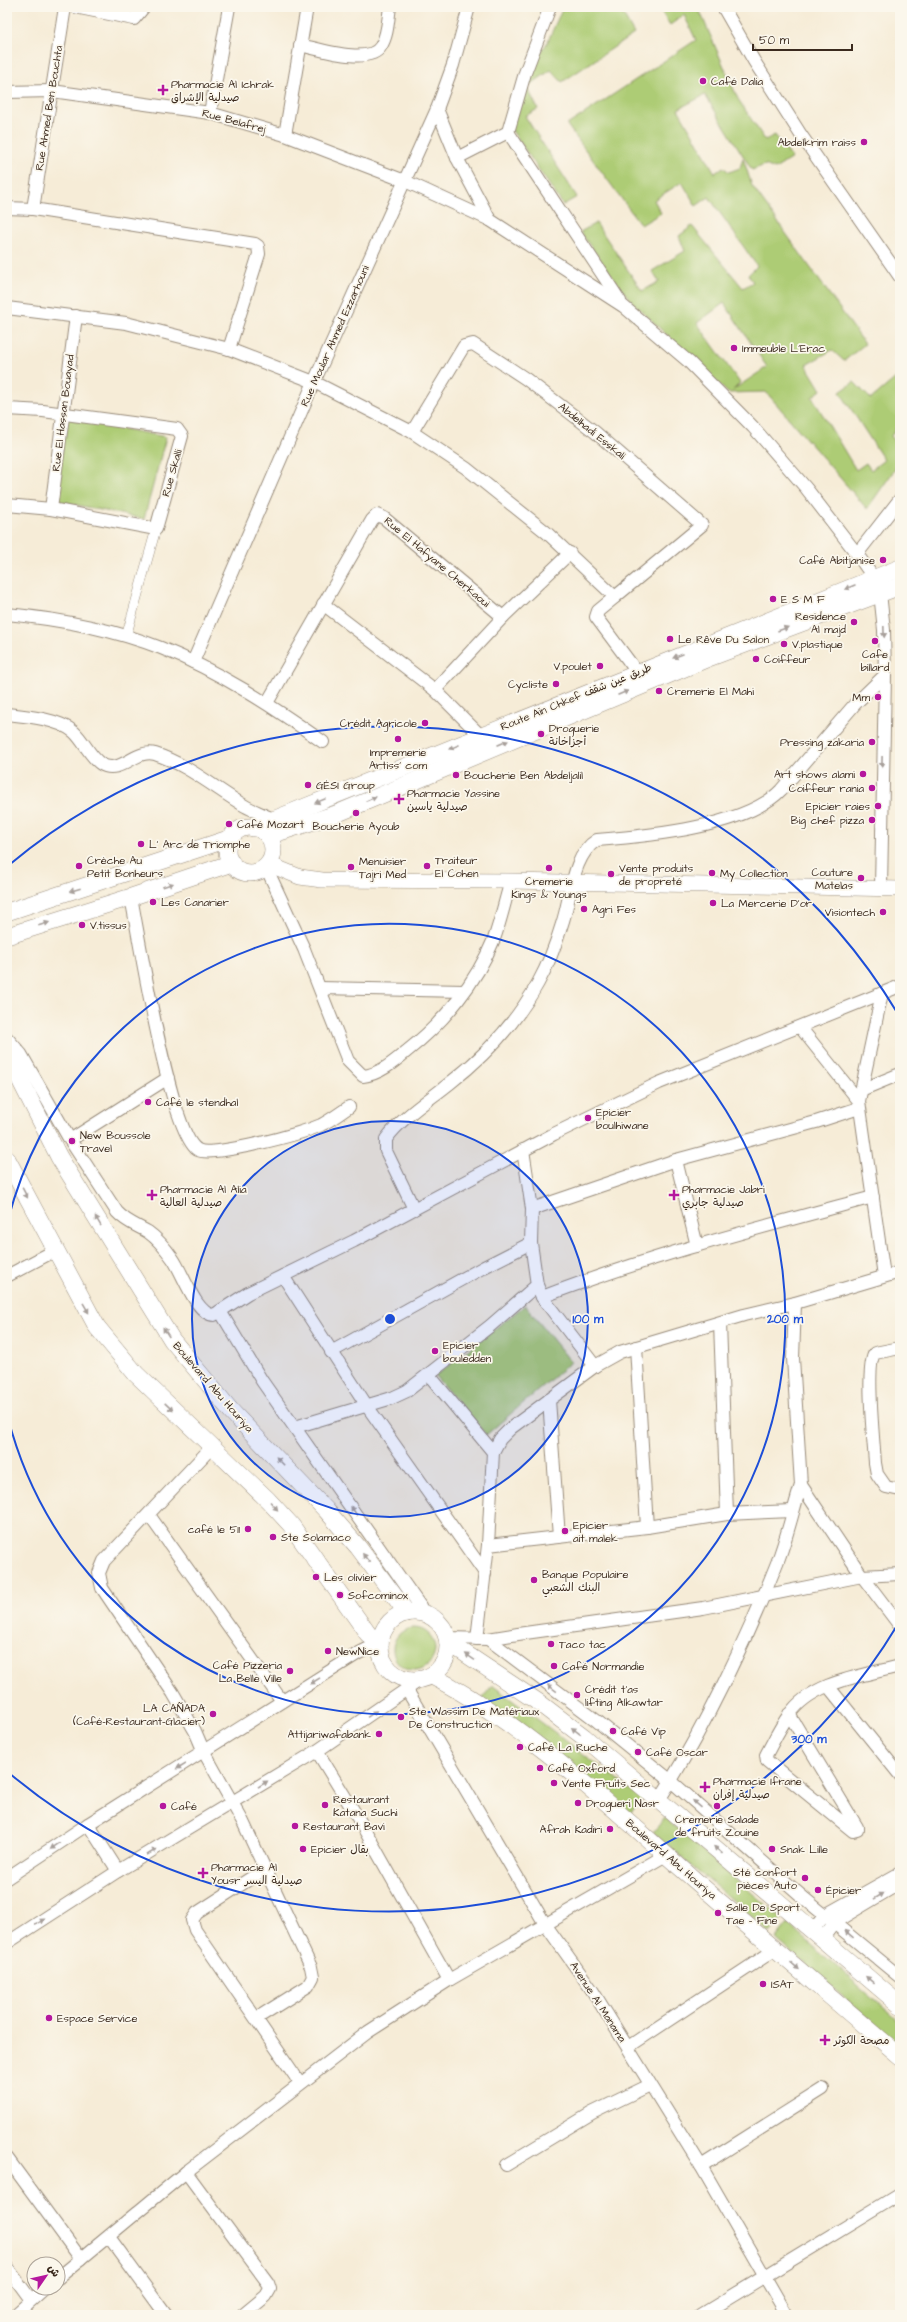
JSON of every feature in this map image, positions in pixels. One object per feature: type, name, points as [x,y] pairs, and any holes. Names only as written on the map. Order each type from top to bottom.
[{"type":"main road","name":"Route Aïn Chkef طريق عين شقف","points":[[253,828],[873,577],[900,568]]},
{"type":"main road","name":"Route Aïn Chkef طريق عين شقف","points":[[268,836],[342,811],[711,657],[900,586]]},
{"type":"main road","points":[[7,912],[231,838],[241,830],[253,828],[268,836],[273,849],[267,865],[257,872],[249,873],[238,869],[232,863],[228,852],[231,838]]},
{"type":"main road","points":[[7,936],[232,863]]},
{"type":"main road","name":"Boulevard Abu Houriya","points":[[7,1054],[59,1157],[172,1340],[232,1412],[326,1510],[415,1613]]},
{"type":"main road","points":[[7,1159],[97,1327],[136,1374],[211,1448],[268,1500],[291,1525],[368,1634],[380,1647]]},
{"type":"main road","points":[[448,1640],[445,1662],[420,1682],[404,1679],[393,1674],[385,1664],[380,1647],[382,1632],[389,1622],[415,1613],[437,1621],[448,1640],[538,1702],[584,1736],[900,2005]]},
{"type":"main road","name":"Boulevard Abu Houriya","points":[[420,1682],[474,1700],[534,1744],[900,2056]]},
{"type":"street","name":"Rue Ahmed Ben Bouchta","points":[[33,209],[65,7]]},
{"type":"street","points":[[74,7],[134,19],[144,7]]},
{"type":"street","points":[[210,113],[229,7]]},
{"type":"street","points":[[285,135],[307,7]]},
{"type":"street","points":[[300,45],[355,56],[370,55],[377,51],[383,42],[390,7]]},
{"type":"street","name":"Rue Moular Ahmed Ezzarhouni","points":[[193,662],[314,382],[437,109],[453,65],[469,7]]},
{"type":"street","points":[[457,158],[508,132],[525,73],[550,7]]},
{"type":"street","points":[[723,7],[754,61],[801,135],[900,277]]},
{"type":"street","name":"Rue Belafrej","points":[[7,92],[52,91],[210,113],[285,135],[405,181],[490,220],[623,306]]},
{"type":"street","points":[[437,109],[457,158],[490,220]]},
{"type":"street","points":[[508,132],[623,306],[689,362],[732,404],[786,465],[857,554],[873,577],[880,593],[884,623],[885,675],[881,888]]},
{"type":"street","points":[[7,208],[33,209],[255,244],[258,246],[259,254],[229,349]]},
{"type":"street","points":[[591,286],[601,272]]},
{"type":"street","points":[[7,308],[126,323],[229,349],[314,382],[412,432],[466,468],[570,553],[615,597],[598,611],[596,616],[638,672]]},
{"type":"street","name":"Rue El Hassan Bouayad","points":[[51,509],[76,316]]},
{"type":"street","name":"Abdelhadi Esskali","points":[[412,432],[464,346],[470,343],[474,344],[526,378],[595,432],[702,525],[615,597]]},
{"type":"street","name":"Rue Skalli","points":[[7,409],[63,414],[180,431],[182,440],[126,637]]},
{"type":"street","points":[[857,554],[900,499]]},
{"type":"street","points":[[7,505],[51,509],[156,529]]},
{"type":"street","name":"Rue El Hafyane Cherkaoui","points":[[267,703],[372,520],[377,515],[384,518],[503,617]]},
{"type":"street","points":[[435,690],[503,617],[570,553]]},
{"type":"street","points":[[323,604],[435,690],[482,736]]},
{"type":"street","points":[[7,614],[54,621],[126,637],[159,647],[193,662],[267,703],[323,742]]},
{"type":"street","points":[[414,1209],[386,1151],[386,1139],[411,1114],[485,1054],[514,1020],[538,982],[551,955],[562,924],[571,882],[585,848],[597,840],[698,825],[734,817],[770,801],[855,704],[885,675]]},
{"type":"street","points":[[7,714],[44,719],[73,731],[102,764],[110,767],[120,766],[141,755],[155,754],[200,777],[246,806],[275,820]]},
{"type":"street","points":[[267,865],[320,988],[348,1061],[363,1076],[372,1075],[382,1069],[424,1037],[444,1018],[481,966],[494,939],[511,881]]},
{"type":"street","points":[[267,865],[300,877],[322,880],[511,881],[900,889]]},
{"type":"street","points":[[131,897],[174,1103],[191,1144],[202,1152],[212,1153],[236,1148],[310,1130],[331,1119],[349,1106]]},
{"type":"street","points":[[7,1038],[21,1054],[70,1140],[116,1212],[124,1220],[148,1232],[160,1243],[173,1259],[199,1306],[211,1315],[220,1311],[234,1301],[414,1209],[523,1150],[659,1083],[800,1028],[900,986]]},
{"type":"street","points":[[320,988],[464,990]]},
{"type":"street","points":[[882,993],[860,1099],[884,1276]]},
{"type":"street","points":[[800,1028],[860,1099]]},
{"type":"street","points":[[532,1209],[676,1160],[816,1122],[860,1099],[900,1074]]},
{"type":"street","points":[[70,1140],[168,1078]]},
{"type":"street","points":[[523,1150],[532,1209],[531,1243],[538,1285],[542,1297],[595,1366]]},
{"type":"street","points":[[676,1160],[698,1246]]},
{"type":"street","points":[[542,1297],[600,1276],[698,1246],[873,1197]]},
{"type":"street","points":[[331,1352],[531,1243]]},
{"type":"street","points":[[7,1276],[56,1250]]},
{"type":"street","points":[[483,1639],[484,1573],[488,1545],[493,1452],[500,1439],[511,1428],[595,1366],[620,1352],[900,1272]]},
{"type":"street","points":[[283,1276],[367,1406],[484,1573]]},
{"type":"street","points":[[295,1427],[367,1406],[407,1391],[429,1375],[538,1285]]},
{"type":"street","points":[[659,1800],[671,1781],[728,1672],[762,1598],[778,1562],[801,1485],[793,1358],[795,1303]]},
{"type":"street","points":[[220,1311],[262,1381],[420,1606],[415,1613]]},
{"type":"street","points":[[720,1323],[727,1514]]},
{"type":"street","points":[[636,1347],[647,1527]]},
{"type":"street","points":[[900,1348],[875,1353],[871,1361],[870,1377],[875,1463],[877,1474],[886,1487],[900,1490]]},
{"type":"street","points":[[429,1375],[493,1452]]},
{"type":"street","points":[[549,1400],[560,1538]]},
{"type":"street","points":[[211,1448],[104,1561],[99,1573],[102,1588],[173,1693],[195,1731],[204,1752],[234,1803],[311,1967],[313,1977],[308,1986],[257,2018]]},
{"type":"street","points":[[801,1485],[862,1576],[900,1626]]},
{"type":"street","points":[[488,1545],[647,1527],[727,1514],[792,1511]]},
{"type":"street","points":[[149,1515],[282,1701]]},
{"type":"street","points":[[448,1640],[483,1639],[703,1608],[762,1598],[862,1576],[900,1574]]},
{"type":"street","points":[[483,1639],[597,1721],[671,1781],[830,1919],[900,1977]]},
{"type":"street","points":[[7,1878],[88,1824],[357,1654],[367,1649],[380,1647]]},
{"type":"street","points":[[789,1714],[857,1827],[857,1830],[853,1831],[765,1758],[789,1714],[813,1692],[828,1686],[900,1666]]},
{"type":"street","points":[[7,1943],[118,1872],[234,1803],[317,1751],[420,1682]]},
{"type":"street","name":"Avenue Al Manama","points":[[420,1682],[546,1924],[628,2047],[701,2166],[763,2276],[787,2315]]},
{"type":"street","points":[[828,1686],[900,1775]]},
{"type":"street","points":[[317,1751],[373,1845],[448,1980]]},
{"type":"street","points":[[88,1824],[118,1872]]},
{"type":"street","points":[[66,2271],[186,2172],[368,2032],[448,1980],[666,1855]]},
{"type":"street","points":[[265,1869],[196,1913],[192,1920],[195,1930],[257,2018],[300,2083]]},
{"type":"street","points":[[817,1935],[830,1919],[900,1873]]},
{"type":"street","points":[[830,1919],[900,1883]]},
{"type":"street","points":[[628,2047],[776,1949]]},
{"type":"street","points":[[506,2165],[609,2104],[650,2085]]},
{"type":"street","points":[[701,2166],[823,2089]]},
{"type":"street","points":[[7,2158],[81,2259]]},
{"type":"street","points":[[186,2172],[268,2283],[270,2289],[266,2296],[243,2315]]},
{"type":"street","points":[[701,2315],[900,2194]]},
{"type":"street","points":[[109,2237],[166,2315]]},
{"type":"street","points":[[7,2267],[31,2300]]},
{"type":"street","points":[[15,2315],[36,2296]]},
{"type":"green space","points":[[563,7],[619,7],[634,34],[562,82],[551,70],[527,87],[538,109],[525,116],[577,197],[563,205],[509,126],[522,80],[547,43]]},
{"type":"green space","points":[[658,7],[698,7],[738,99],[765,140],[775,135],[792,158],[775,169],[765,165],[752,170],[705,95],[678,109],[715,173],[723,167],[729,172],[740,168],[743,158],[752,186],[865,344],[844,361],[832,350],[806,365],[821,390],[812,397],[856,470],[866,463],[871,470],[884,460],[840,392],[854,382],[871,399],[897,377],[900,380],[900,422],[891,436],[900,447],[900,462],[867,509],[766,392],[728,393],[631,301],[580,232],[596,223],[642,291],[659,282],[652,271],[685,251],[679,236],[692,226],[743,288],[753,282],[748,275],[757,266],[709,197],[696,206],[682,182],[654,200],[661,213],[641,225],[567,125],[696,40],[684,15],[670,25]],"holes":[[[724,303],[767,367],[733,390],[740,383],[697,323]]]},
{"type":"green space","points":[[66,418],[166,437],[144,519],[53,500]]},
{"type":"green space","points":[[525,1305],[571,1362],[486,1435],[435,1376]]},
{"type":"green space","points":[[410,1628],[418,1628],[429,1634],[435,1645],[435,1653],[429,1664],[418,1670],[410,1670],[399,1664],[393,1653],[393,1645],[399,1634]]},
{"type":"green space","points":[[492,1685],[643,1799],[630,1813],[483,1698]]},
{"type":"green space","points":[[665,1818],[782,1919],[770,1933],[653,1832]]},
{"type":"green space","points":[[788,1924],[900,2022],[900,2046],[776,1939]]},
{"type":"place","name":"Café Dalia","points":[[703,81]]},
{"type":"place","name":"Pharmacie Al Ichrak صيدلية الإشراق","points":[[163,90]]},
{"type":"place","name":"Abdelkrim raiss","points":[[864,142]]},
{"type":"place","name":"Immeuble L'Erac","points":[[734,348]]},
{"type":"place","name":"Café Abitjanise","points":[[883,560]]},
{"type":"place","name":"E S M F","points":[[773,599]]},
{"type":"place","name":"Residence Al majd","points":[[854,622]]},
{"type":"place","name":"Le Rêve Du Salon","points":[[670,639]]},
{"type":"place","name":"Cafe billard","points":[[875,641]]},
{"type":"place","name":"V.plastique","points":[[784,644]]},
{"type":"place","name":"Coiffeur","points":[[756,659]]},
{"type":"place","name":"V.poulet","points":[[600,666]]},
{"type":"place","name":"Cycliste","points":[[556,684]]},
{"type":"place","name":"Cremerie El Mahi","points":[[659,691]]},
{"type":"place","name":"Mm","points":[[878,697]]},
{"type":"place","name":"Crédit Agricole","points":[[425,723]]},
{"type":"place","name":"Droguerie أجزاخانة","points":[[541,734]]},
{"type":"place","name":"Impremerie Artiss' com","points":[[398,739]]},
{"type":"place","name":"Pressing zakaria","points":[[872,742]]},
{"type":"place","name":"Art shows alami","points":[[863,774]]},
{"type":"place","name":"Boucherie Ben Abdeljalil","points":[[456,775]]},
{"type":"place","name":"GÉSI Group","points":[[308,785]]},
{"type":"place","name":"Coiffeur rania","points":[[872,788]]},
{"type":"place","name":"Pharmacie Yassine صيدلية ياسين","points":[[399,799]]},
{"type":"place","name":"Epicier raies","points":[[878,806]]},
{"type":"place","name":"Boucherie Ayoub","points":[[356,813]]},
{"type":"place","name":"Big chef pizza","points":[[872,820]]},
{"type":"place","name":"Café Mozart","points":[[229,824]]},
{"type":"place","name":"L' Arc de Triomphe","points":[[141,844]]},
{"type":"place","name":"Crèche Au Petit Bonheurs","points":[[79,866]]},
{"type":"place","name":"Traiteur El Cohen","points":[[427,866]]},
{"type":"place","name":"Menuisier Tajri Med","points":[[351,867]]},
{"type":"place","name":"Cremerie Kings & Youngs","points":[[549,868]]},
{"type":"place","name":"My Collection","points":[[712,873]]},
{"type":"place","name":"Vente produits de propreté","points":[[611,874]]},
{"type":"place","name":"Couture Matelas","points":[[861,878]]},
{"type":"place","name":"Les Canarier","points":[[153,902]]},
{"type":"place","name":"La Mercerie D'or","points":[[713,903]]},
{"type":"place","name":"Agri Fes","points":[[584,909]]},
{"type":"place","name":"Visiontech","points":[[883,912]]},
{"type":"place","name":"V.tissus","points":[[82,925]]},
{"type":"place","name":"Café le stendhal","points":[[148,1102]]},
{"type":"place","name":"Epicier boulhiwane","points":[[588,1118]]},
{"type":"place","name":"New Boussole Travel","points":[[72,1141]]},
{"type":"place","name":"Pharmacie Al Alia صيدلية العالية","points":[[152,1195]]},
{"type":"place","name":"Pharmacie Jabri صيدلية جابري","points":[[674,1195]]},
{"type":"place","name":"Epicier bouledden","points":[[435,1351]]},
{"type":"place","name":"café le 511","points":[[248,1529]]},
{"type":"place","name":"Epicier ait malek","points":[[565,1531]]},
{"type":"place","name":"Ste Solamaco","points":[[273,1537]]},
{"type":"place","name":"Les olivier","points":[[316,1577]]},
{"type":"place","name":"Banque Populaire البنك الشعبي","points":[[534,1580]]},
{"type":"place","name":"Sofcominox","points":[[340,1595]]},
{"type":"place","name":"Taco tac","points":[[551,1644]]},
{"type":"place","name":"NewNice","points":[[328,1651]]},
{"type":"place","name":"Café Normandie","points":[[554,1666]]},
{"type":"place","name":"Café Pizzeria La Belle Ville","points":[[290,1671]]},
{"type":"place","name":"Crédit t'as lifting Alkawtar","points":[[577,1695]]},
{"type":"place","name":"LA CAÑADA (Café-Restaurant-Glacier)","points":[[213,1714]]},
{"type":"place","name":"Ste Wassim De Matériaux De Construction","points":[[401,1717]]},
{"type":"place","name":"Café Vip","points":[[613,1731]]},
{"type":"place","name":"Attijariwafabank","points":[[379,1734]]},
{"type":"place","name":"Café La Ruche","points":[[520,1747]]},
{"type":"place","name":"Café Oscar","points":[[638,1752]]},
{"type":"place","name":"Café Oxford","points":[[540,1768]]},
{"type":"place","name":"Vente Fruits Sec","points":[[554,1783]]},
{"type":"place","name":"Pharmacie Ifrane صيدلية إفران","points":[[705,1787]]},
{"type":"place","name":"Drogueri Nasr","points":[[578,1803]]},
{"type":"place","name":"Restaurant Katana Suchi","points":[[325,1805]]},
{"type":"place","name":"Café","points":[[163,1806]]},
{"type":"place","name":"Cremerie Salade de fruits Zouine","points":[[717,1806]]},
{"type":"place","name":"Restaurant Bavi","points":[[295,1826]]},
{"type":"place","name":"Afrah Kadiri","points":[[610,1829]]},
{"type":"place","name":"Epicier بقال","points":[[303,1849]]},
{"type":"place","name":"Snak Lille","points":[[772,1849]]},
{"type":"place","name":"Pharmacie Al Yousr صيدلية اليسر","points":[[203,1873]]},
{"type":"place","name":"Sté confort pièces Auto","points":[[805,1878]]},
{"type":"place","name":"Épicier","points":[[818,1890]]},
{"type":"place","name":"Salle De Sport Tae - Fine","points":[[718,1913]]},
{"type":"place","name":"ISAT","points":[[763,1984]]},
{"type":"place","name":"Espace Service","points":[[49,2018]]},
{"type":"place","name":"مصحة الكوثر","points":[[825,2040]]}]
